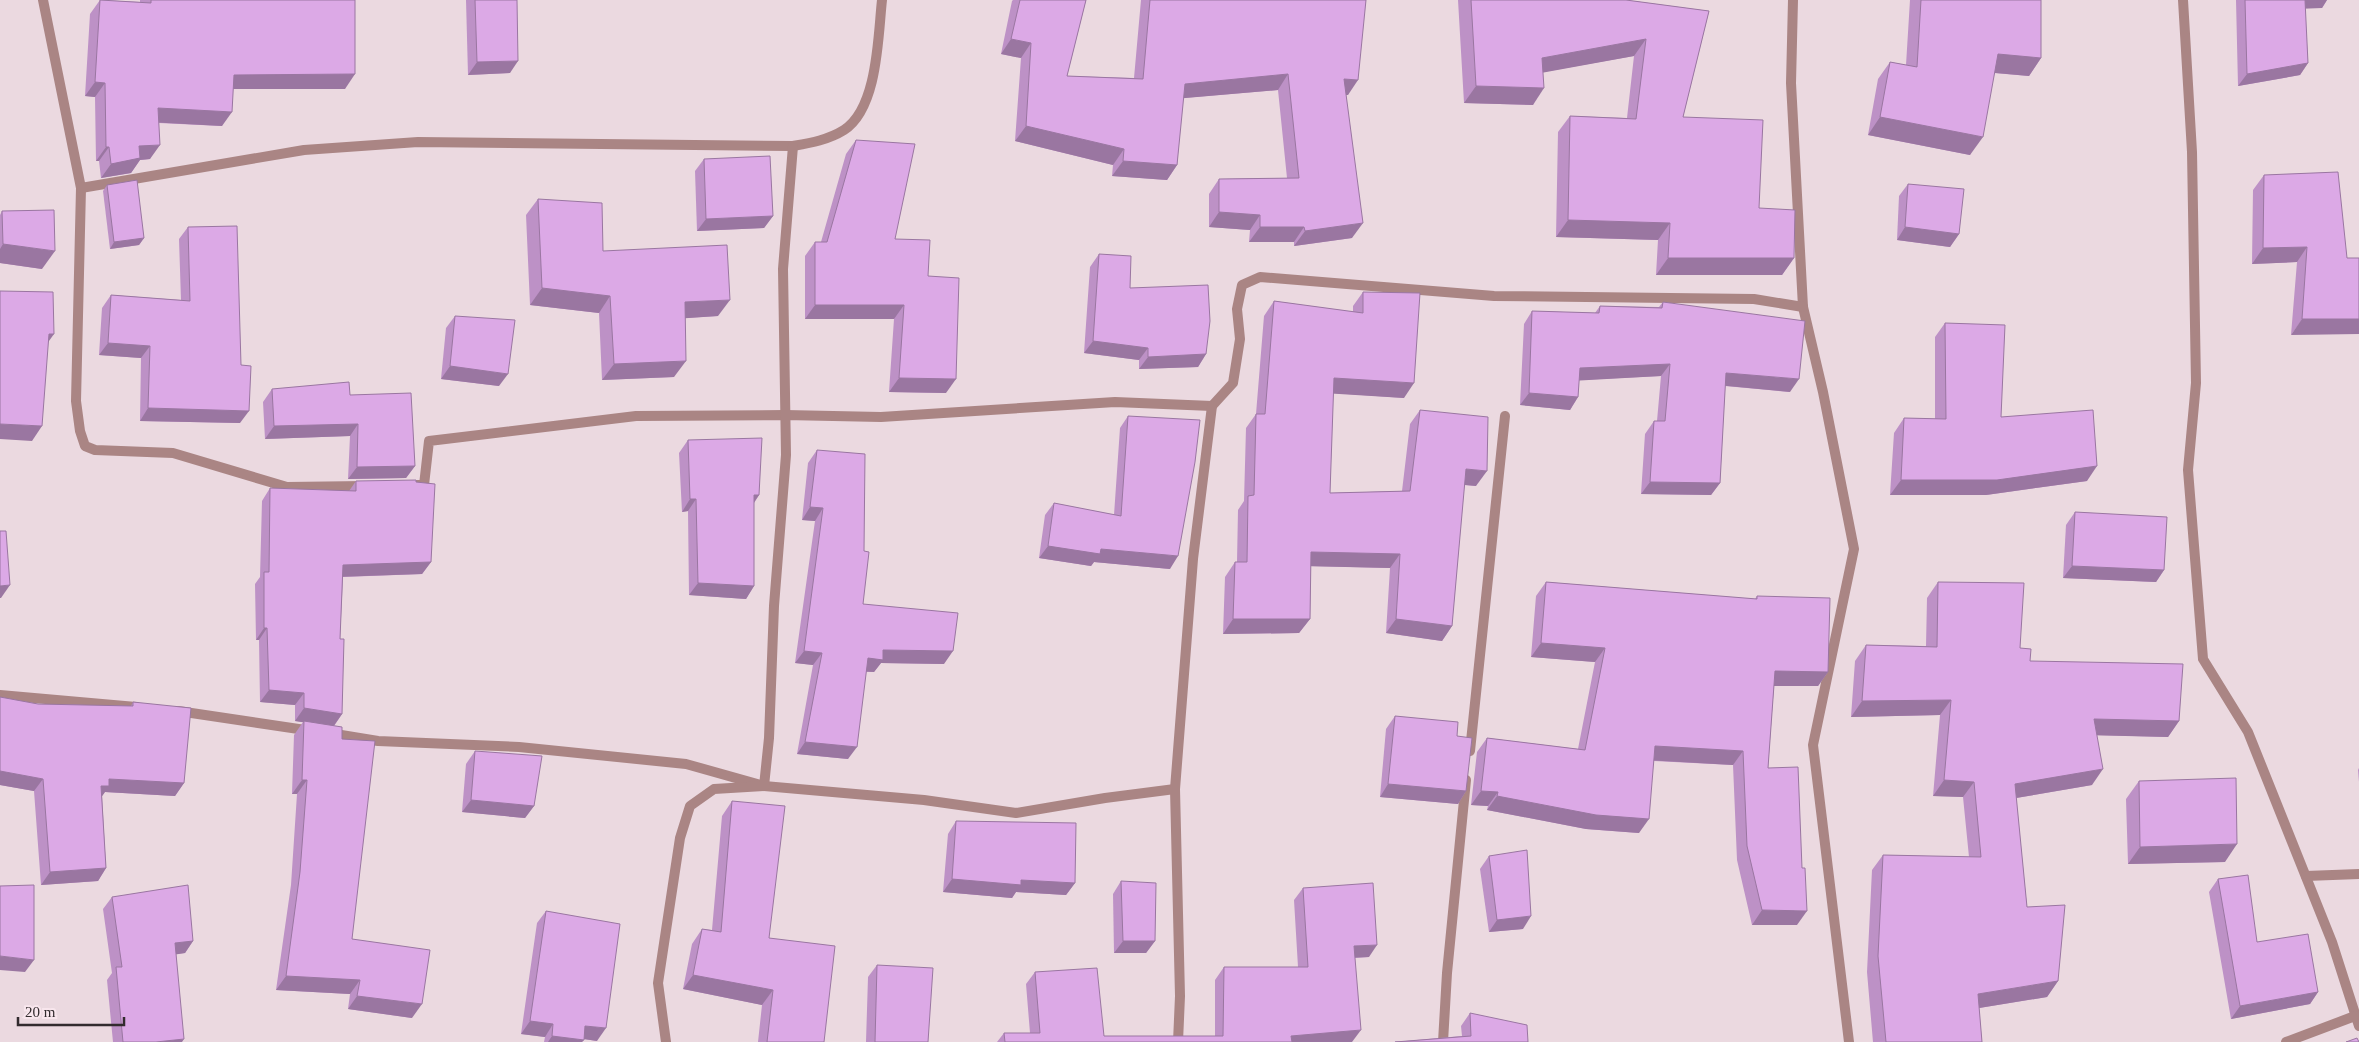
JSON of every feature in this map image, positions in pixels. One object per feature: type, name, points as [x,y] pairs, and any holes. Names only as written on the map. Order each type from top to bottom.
[{"type":"street","points":[[43,0],[82,188],[76,401],[80,431],[85,446],[95,450],[173,453],[287,487],[375,486]]},
{"type":"street","points":[[82,188],[304,150],[418,142],[793,146],[819,141],[845,130],[857,116],[872,84],[882,0]]},
{"type":"street","points":[[1793,0],[1791,83],[1803,307],[1823,392],[1854,549],[1813,745],[1849,1042]]},
{"type":"street","points":[[2183,0],[2192,152],[2196,383],[2188,470],[2203,659],[2248,732],[2332,942],[2357,1021],[2286,1042]]},
{"type":"street","points":[[764,786],[769,738],[774,606],[786,455],[783,269],[793,146]]},
{"type":"street","points":[[1178,1042],[1180,996],[1176,789],[1193,559],[1212,406],[1233,383],[1240,339],[1237,309],[1242,285],[1260,277],[1494,296],[1754,300],[1803,307]]},
{"type":"street","points":[[404,485],[424,485],[429,441],[636,416],[785,415],[881,418],[1116,402],[1212,406]]},
{"type":"street","points":[[1443,1042],[1447,973],[1505,416]]},
{"type":"street","points":[[0,695],[147,708]]},
{"type":"street","points":[[167,710],[378,741],[519,747],[686,764],[764,786]]},
{"type":"street","points":[[666,1042],[658,983],[680,838],[690,806],[714,789],[764,786],[924,800],[1016,813],[1105,798],[1176,789]]},
{"type":"street","points":[[2306,876],[2359,874]]},
{"type":"building","points":[[100,0],[151,3],[151,0],[355,0],[355,74],[234,75],[232,112],[158,108],[160,145],[139,146],[140,158],[111,164],[109,147],[106,147],[105,83],[95,82]]},
{"type":"building","points":[[475,0],[517,0],[518,61],[477,62]]},
{"type":"building","points":[[1020,0],[1086,0],[1067,76],[1143,79],[1150,0],[1366,0],[1358,80],[1344,79],[1363,223],[1305,231],[1304,227],[1260,227],[1260,215],[1219,212],[1219,179],[1299,178],[1288,74],[1185,84],[1177,165],[1123,161],[1124,149],[1026,126],[1031,43],[1011,39]]},
{"type":"building","points":[[1471,0],[1626,0],[1709,11],[1683,117],[1763,120],[1759,208],[1795,210],[1794,258],[1668,258],[1670,223],[1568,220],[1570,116],[1636,119],[1646,39],[1542,58],[1544,88],[1476,86]]},
{"type":"building","points":[[1921,0],[2041,0],[2041,58],[1998,54],[1983,137],[1880,117],[1890,62],[1917,67]]},
{"type":"building","points":[[2245,0],[2305,0],[2308,63],[2247,74]]},
{"type":"building","points":[[856,140],[915,144],[895,239],[930,240],[928,276],[959,278],[956,379],[899,378],[904,305],[815,305],[815,242],[827,242]]},
{"type":"building","points":[[770,156],[773,216],[706,219],[704,159]]},
{"type":"building","points":[[2338,172],[2347,258],[2359,258],[2359,319],[2302,319],[2307,247],[2263,248],[2264,175]]},
{"type":"building","points":[[137,180],[144,238],[114,242],[107,185]]},
{"type":"building","points":[[1908,184],[1964,189],[1959,234],[1905,227]]},
{"type":"building","points":[[538,199],[602,203],[603,251],[727,245],[730,300],[685,302],[686,361],[614,364],[610,296],[542,288]]},
{"type":"building","points":[[54,210],[55,251],[3,244],[2,211]]},
{"type":"building","points":[[237,226],[241,365],[251,366],[249,411],[148,408],[150,346],[108,343],[111,295],[190,301],[188,227]]},
{"type":"building","points":[[1099,254],[1131,256],[1130,288],[1208,285],[1210,321],[1206,354],[1148,357],[1148,348],[1093,341]]},
{"type":"building","points":[[0,291],[53,292],[54,334],[49,334],[42,426],[0,424]]},
{"type":"building","points":[[1363,292],[1420,293],[1414,383],[1334,378],[1330,493],[1410,491],[1420,410],[1488,417],[1487,471],[1466,469],[1452,626],[1396,619],[1400,554],[1311,552],[1310,619],[1233,619],[1235,562],[1247,562],[1248,496],[1254,495],[1256,414],[1265,414],[1274,301],[1363,313]]},
{"type":"building","points":[[1663,302],[1805,321],[1799,379],[1726,373],[1720,483],[1650,482],[1654,421],[1665,421],[1670,364],[1580,368],[1578,397],[1529,393],[1532,311],[1599,313],[1600,306],[1662,308]]},
{"type":"building","points":[[455,316],[515,320],[508,374],[450,366]]},
{"type":"building","points":[[1945,323],[2005,325],[2001,417],[2093,410],[2097,466],[1997,480],[1901,480],[1904,418],[1946,419]]},
{"type":"building","points":[[349,382],[350,395],[411,393],[415,466],[357,467],[358,424],[274,426],[272,389]]},
{"type":"building","points":[[1128,416],[1200,420],[1195,462],[1178,556],[1101,549],[1100,554],[1048,546],[1054,503],[1121,516]]},
{"type":"building","points":[[762,438],[759,495],[754,495],[754,586],[698,583],[696,499],[690,499],[688,440]]},
{"type":"building","points":[[817,450],[865,454],[864,551],[869,552],[863,604],[958,613],[953,651],[883,650],[883,660],[868,658],[857,747],[805,742],[822,653],[804,651],[823,508],[810,507]]},
{"type":"building","points":[[416,480],[416,482],[435,484],[431,562],[343,565],[340,639],[344,639],[342,714],[304,708],[304,693],[269,690],[267,628],[264,628],[264,572],[269,572],[270,488],[356,491],[356,481]]},
{"type":"building","points":[[2075,512],[2167,517],[2164,570],[2072,566]]},
{"type":"building","points":[[0,531],[6,531],[10,585],[0,586]]},
{"type":"building","points":[[1546,582],[1757,599],[1757,596],[1830,598],[1828,672],[1775,671],[1768,768],[1798,767],[1802,868],[1805,868],[1807,911],[1762,910],[1747,846],[1743,751],[1655,746],[1649,819],[1596,815],[1497,796],[1498,792],[1481,791],[1487,738],[1585,750],[1605,648],[1541,643]]},
{"type":"building","points":[[1938,582],[2024,583],[2020,648],[2031,649],[2030,661],[2183,664],[2179,721],[2094,719],[2103,769],[2015,784],[2027,907],[2065,905],[2058,981],[1978,994],[1982,1042],[1886,1042],[1878,956],[1883,855],[1981,857],[1974,782],[1944,780],[1951,700],[1862,701],[1866,645],[1937,647]]},
{"type":"building","points":[[0,697],[38,704],[133,706],[133,702],[191,708],[184,783],[109,779],[109,786],[101,786],[106,868],[50,872],[43,779],[0,771]]},
{"type":"building","points":[[1395,716],[1458,722],[1457,736],[1472,738],[1466,791],[1388,784]]},
{"type":"building","points":[[304,721],[342,727],[342,739],[375,741],[352,939],[430,950],[422,1004],[357,996],[360,980],[286,976],[300,872],[307,780],[302,780]]},
{"type":"building","points":[[475,751],[542,756],[534,806],[471,800]]},
{"type":"building","points":[[2236,778],[2237,844],[2140,847],[2139,781]]},
{"type":"building","points":[[732,801],[785,806],[769,938],[835,946],[824,1042],[767,1042],[773,990],[693,975],[702,929],[721,932]]},
{"type":"building","points":[[956,821],[1076,823],[1075,883],[1021,880],[1021,885],[952,879]]},
{"type":"building","points":[[1527,850],[1531,916],[1497,920],[1489,856]]},
{"type":"building","points":[[2248,875],[2257,942],[2308,934],[2318,992],[2240,1006],[2218,879]]},
{"type":"building","points":[[1121,881],[1156,883],[1155,941],[1123,941]]},
{"type":"building","points":[[1373,883],[1377,945],[1354,946],[1361,1030],[1291,1036],[1292,1042],[1005,1042],[1004,1033],[1040,1033],[1035,972],[1097,968],[1104,1036],[1223,1036],[1224,967],[1308,967],[1303,888]]},
{"type":"building","points":[[34,885],[34,960],[0,956],[0,886]]},
{"type":"building","points":[[188,885],[193,941],[175,943],[184,1039],[156,1042],[123,1042],[116,967],[122,967],[112,897]]},
{"type":"building","points":[[546,911],[620,924],[606,1028],[585,1026],[584,1040],[552,1036],[553,1024],[530,1021]]},
{"type":"building","points":[[877,965],[933,968],[928,1042],[875,1042]]},
{"type":"building","points":[[1470,1013],[1527,1025],[1528,1042],[1395,1042],[1471,1036]]},
{"type":"building","points":[[2357,1038],[2359,1042],[2346,1042]]}]
